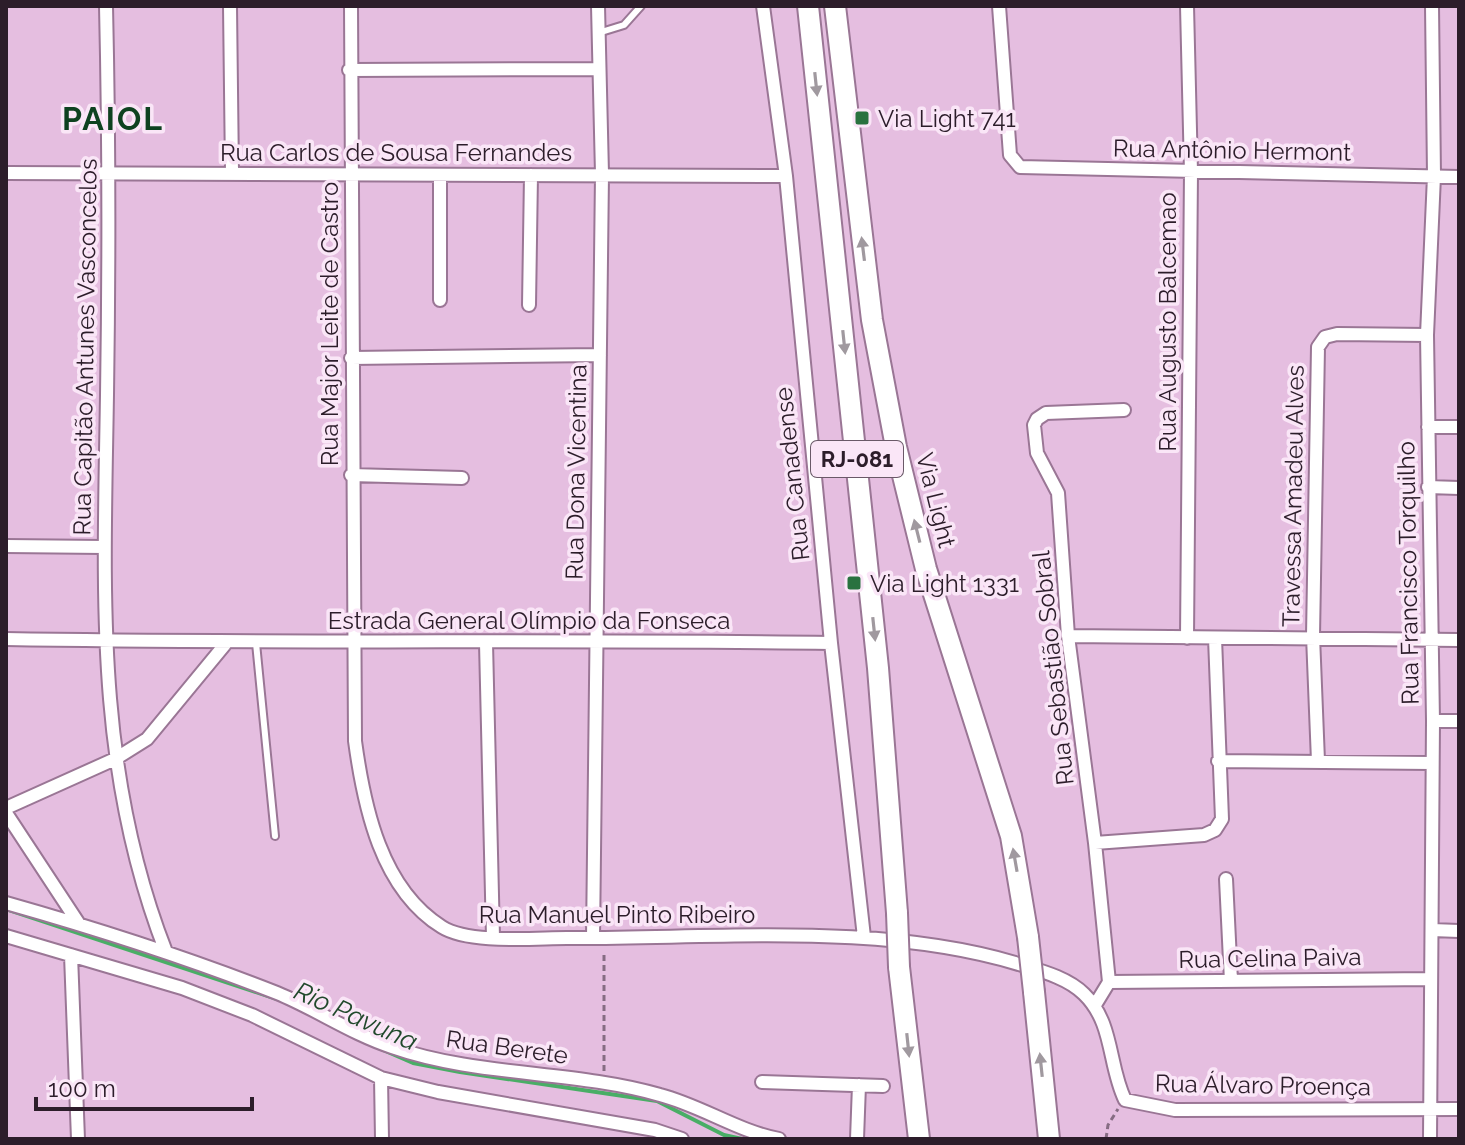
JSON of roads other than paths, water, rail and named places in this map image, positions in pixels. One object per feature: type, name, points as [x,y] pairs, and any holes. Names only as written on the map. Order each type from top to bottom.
[{"type":"main road","name":"RJ-081","points":[[808,6],[876,654],[899,967],[919,1139]]},
{"type":"main road","name":"Via Light","points":[[835,6],[872,320],[896,447],[926,569],[1011,836],[1028,937],[1049,1139]]},
{"type":"street","name":"Rua Capitão Antunes Vasconcelos","points":[[106,6],[110,173],[104,641],[115,759],[150,910],[166,952]]},
{"type":"street","points":[[230,6],[232,173]]},
{"type":"street","name":"Rua Major Leite de Castro","points":[[351,6],[352,642]]},
{"type":"street","name":"Rua Dona Vicentina","points":[[598,6],[602,174],[596,640],[599,938]]},
{"type":"street","name":"Rua Canadense","points":[[763,6],[786,176],[831,643],[864,937]]},
{"type":"street","name":"Rua Antônio Hermont","points":[[999,6],[1010,155],[1015,164],[1027,168],[1459,177]]},
{"type":"street","name":"Rua Augusto Balcemao","points":[[1187,6],[1191,172],[1187,638]]},
{"type":"street","name":"Rua Francisco Torquilho","points":[[1430,1139],[1433,721],[1427,335],[1434,176],[1432,6]]},
{"type":"street","points":[[349,70],[598,69]]},
{"type":"street","name":"Rua Carlos de Sousa Fernandes","points":[[6,173],[786,176]]},
{"type":"street","points":[[440,175],[440,300]]},
{"type":"street","points":[[529,305],[531,175]]},
{"type":"street","name":"Travessa Amadeu Alves","points":[[1318,761],[1313,636],[1318,347],[1325,337],[1337,334],[1427,335]]},
{"type":"street","points":[[351,358],[600,355]]},
{"type":"street","name":"Rua Sebastião Sobral","points":[[1109,982],[1095,843],[1068,636],[1058,493],[1038,458],[1034,425],[1046,413],[1124,410]]},
{"type":"street","points":[[1428,427],[1459,427]]},
{"type":"street","points":[[351,475],[462,478]]},
{"type":"street","points":[[1428,487],[1459,488]]},
{"type":"street","points":[[6,546],[104,547]]},
{"type":"street","points":[[1068,636],[1313,636],[1459,640]]},
{"type":"street","points":[[1095,843],[1204,835],[1215,830],[1222,819],[1215,638]]},
{"type":"street","name":"Estrada General Olímpio da Fonseca","points":[[6,639],[256,643],[596,640],[831,643]]},
{"type":"street","points":[[79,924],[6,811],[115,759],[157,730],[227,642]]},
{"type":"street","name":"Rua Manuel Pinto Ribeiro","points":[[352,642],[352,704],[360,781],[386,860],[411,901],[443,928],[457,935],[493,937],[864,937]]},
{"type":"street","points":[[486,643],[493,937]]},
{"type":"street","points":[[1433,721],[1459,721]]},
{"type":"street","points":[[1218,761],[1432,763]]},
{"type":"street","points":[[1226,879],[1231,981]]},
{"type":"street","name":"Rua Berete","points":[[6,903],[166,952],[277,994],[389,1047],[477,1067],[602,1083],[662,1095],[751,1133],[779,1139]]},
{"type":"street","points":[[1432,930],[1459,931]]},
{"type":"street","points":[[6,936],[182,988],[252,1015],[381,1078],[438,1092],[655,1130],[682,1139]]},
{"type":"street","points":[[864,937],[1003,959],[1069,983],[1095,1005],[1109,982]]},
{"type":"street","points":[[71,955],[78,1139]]},
{"type":"street","name":"Rua Celina Paiva","points":[[1109,982],[1431,979]]},
{"type":"street","name":"Rua Álvaro Proença","points":[[1095,1005],[1104,1023],[1118,1086],[1125,1100],[1175,1110],[1459,1109]]},
{"type":"street","points":[[381,1078],[382,1139]]},
{"type":"street","points":[[762,1082],[883,1086]]},
{"type":"street","points":[[857,1139],[859,1085]]},
{"type":"lane","points":[[598,33],[624,25],[641,6]]},
{"type":"lane","points":[[256,643],[275,836]]},
{"type":"waterway","name":"Rio Pavuna","points":[[6,909],[277,999]]},
{"type":"waterway","name":"Rio Pavuna","points":[[374,1046],[413,1063],[657,1101],[724,1135],[742,1139]]},
{"type":"place","name":"Via Light 741","points":[[862,118]]},
{"type":"place","name":"Via Light 1331","points":[[854,583]]},
{"type":"district","name":"PAIOL","points":[[113,118]]}]
